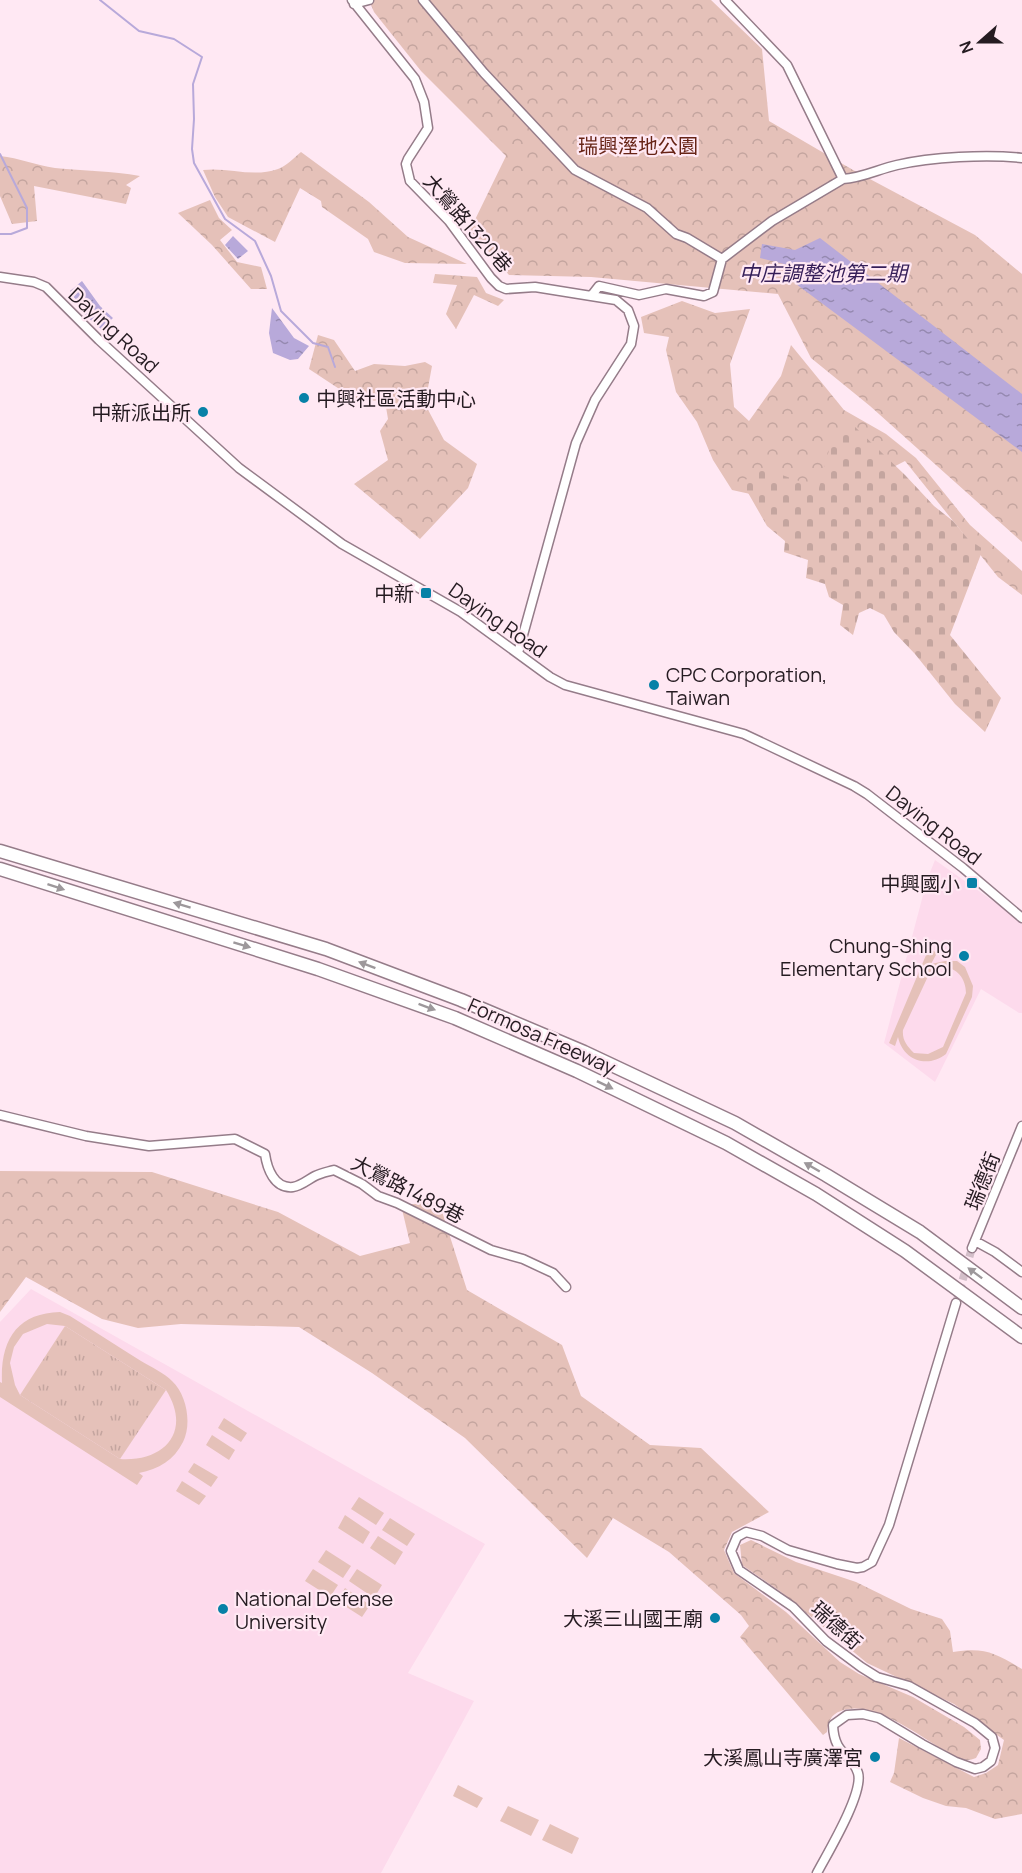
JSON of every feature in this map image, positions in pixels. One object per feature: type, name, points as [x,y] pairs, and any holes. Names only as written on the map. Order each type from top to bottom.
[{"type":"highway","name":"Formosa Freeway","points":[[0,851],[326,949],[461,1000],[584,1052],[735,1123],[826,1175],[920,1232],[1022,1308]]},
{"type":"highway","name":"Formosa Freeway","points":[[0,869],[318,969],[455,1018],[577,1071],[726,1143],[816,1194],[905,1251],[1022,1337]]},
{"type":"street","points":[[353,2],[369,0]]},
{"type":"street","points":[[416,0],[432,10]]},
{"type":"street","points":[[423,0],[484,72],[575,170],[647,208],[676,234],[722,259]]},
{"type":"street","points":[[724,0],[787,65],[843,178]]},
{"type":"street","name":"大鶯路1320巷","points":[[353,2],[415,79],[421,90],[428,128],[406,164],[410,181],[449,220],[499,286],[506,289],[535,286],[616,300],[631,316],[634,326],[630,344],[596,400],[576,443],[518,654]]},
{"type":"street","points":[[592,295],[599,286],[639,295],[666,289],[704,296],[713,292],[722,259],[772,221],[843,178],[856,178],[879,169],[924,160],[1005,156],[1022,158]]},
{"type":"street","name":"Daying Road","points":[[0,277],[34,282],[45,287],[99,340],[239,468],[342,544],[461,612],[550,677],[566,685],[744,734],[854,786],[963,868],[1022,918]]},
{"type":"street","name":"大鶯路1489巷","points":[[0,1114],[86,1136],[150,1146],[235,1139],[266,1154],[267,1166],[272,1177],[284,1185],[297,1186],[333,1170],[362,1184],[378,1196],[397,1203],[491,1250],[524,1259],[553,1272],[567,1287]]},
{"type":"street","name":"瑞德街","points":[[1022,1126],[973,1245],[995,1252],[1022,1272]]},
{"type":"street","name":"瑞德街","points":[[817,1873],[853,1804],[858,1789],[859,1774],[852,1762],[842,1753],[834,1738],[833,1725],[847,1714],[863,1714],[879,1718],[930,1748],[975,1769],[991,1761],[995,1748],[992,1737],[975,1724],[909,1686],[877,1677],[826,1641],[792,1607],[739,1570],[731,1551],[737,1537],[746,1532],[762,1536],[788,1550],[837,1564],[857,1568],[872,1562],[889,1525],[956,1303]]},
{"type":"shaded area","name":"Chung-Shing Elementary School","points":[[935,860],[1022,924],[1022,1013],[981,989],[935,1082],[884,1043],[927,880]]},
{"type":"shaded area","name":"National Defense University","points":[[31,1289],[485,1544],[408,1673],[474,1701],[381,1873],[0,1873],[0,1322]]},
{"type":"green space","name":"瑞興溼地公園","points":[[369,0],[711,0],[762,49],[769,121],[853,170],[975,235],[1022,274],[1022,542],[870,406],[811,358],[778,294],[591,277],[509,275],[470,230],[506,156],[421,71],[374,12]]},
{"type":"green space","points":[[301,152],[369,202],[408,237],[467,264],[405,263],[374,252],[368,239],[322,207],[321,201],[300,188],[275,242],[228,217],[215,197],[203,170],[269,172],[284,166]]},
{"type":"green space","points":[[0,156],[55,168],[140,176],[126,185],[131,188],[126,204],[34,186],[37,221],[12,224],[0,196]]},
{"type":"green space","points":[[210,200],[219,218],[232,230],[220,240],[237,262],[261,267],[267,289],[251,289],[212,245],[178,213]]},
{"type":"green space","points":[[435,274],[477,277],[486,293],[504,300],[498,306],[474,295],[456,329],[446,314],[457,285],[433,283]]},
{"type":"green space","points":[[682,301],[715,313],[750,309],[730,364],[734,407],[749,421],[781,376],[791,345],[844,410],[886,434],[916,458],[970,525],[1022,571],[1022,595],[998,577],[905,461],[872,478],[830,517],[778,500],[732,490],[713,460],[697,422],[676,392],[666,350],[669,337],[644,333],[641,317]]},
{"type":"green space","points":[[318,335],[334,340],[355,371],[374,364],[405,366],[425,362],[432,366],[425,404],[444,440],[477,464],[468,488],[420,539],[354,484],[388,460],[380,431],[388,419],[385,401],[356,400],[309,369]]},
{"type":"green space","points":[[854,426],[934,506],[953,521],[968,539],[983,549],[950,635],[1001,698],[985,732],[955,704],[915,654],[894,632],[884,615],[870,608],[859,613],[853,635],[840,625],[843,605],[829,597],[825,584],[806,578],[808,560],[784,552],[785,541],[767,526],[743,484],[756,466],[819,488],[833,435]]},
{"type":"green space","points":[[929,948],[937,953],[931,964],[957,961],[965,967],[973,986],[972,997],[946,1054],[931,1061],[917,1060],[905,1051],[898,1037],[895,1046],[889,1043]],"holes":[[[942,967],[960,975],[966,993],[943,1047],[928,1054],[914,1053],[903,1037],[903,1030],[930,972]]]},
{"type":"green space","points":[[0,1171],[152,1172],[278,1212],[360,1256],[410,1243],[401,1205],[439,1202],[467,1290],[562,1345],[581,1396],[650,1445],[701,1448],[769,1512],[732,1532],[724,1550],[734,1573],[786,1612],[840,1662],[859,1674],[913,1697],[964,1727],[980,1740],[981,1749],[976,1758],[967,1760],[958,1758],[907,1727],[866,1710],[853,1709],[838,1712],[831,1719],[827,1732],[823,1735],[740,1637],[749,1626],[741,1615],[669,1552],[613,1518],[587,1558],[465,1438],[372,1373],[299,1327],[181,1324],[138,1328],[102,1319],[26,1277],[0,1312]]},
{"type":"green space","points":[[60,1312],[70,1316],[165,1375],[181,1394],[187,1418],[186,1435],[183,1442],[165,1463],[139,1473],[143,1476],[137,1485],[0,1397],[4,1353],[8,1341],[23,1323],[45,1314]],"holes":[[[47,1324],[65,1326],[166,1390],[176,1418],[175,1431],[170,1441],[161,1449],[136,1459],[120,1459],[20,1395],[10,1363],[14,1347],[23,1334]]]},
{"type":"green space","points":[[65,1326],[166,1390],[120,1459],[20,1395]]},
{"type":"green space","points":[[224,1418],[247,1433],[241,1442],[218,1428]]},
{"type":"green space","points":[[212,1435],[235,1450],[229,1460],[206,1445]]},
{"type":"green space","points":[[194,1463],[218,1477],[211,1487],[188,1472]]},
{"type":"green space","points":[[182,1481],[206,1496],[199,1505],[176,1491]]},
{"type":"green space","points":[[359,1497],[384,1513],[376,1525],[351,1509]]},
{"type":"green space","points":[[345,1515],[370,1532],[363,1544],[338,1528]]},
{"type":"green space","points":[[390,1518],[415,1534],[407,1546],[382,1530]]},
{"type":"green space","points":[[378,1536],[403,1552],[395,1565],[370,1548]]},
{"type":"green space","points":[[751,1540],[796,1562],[856,1582],[911,1609],[942,1619],[950,1631],[953,1652],[982,1651],[1022,1669],[1022,1814],[995,1819],[966,1808],[946,1806],[923,1798],[890,1782],[894,1773],[899,1738],[974,1777],[998,1765],[1004,1740],[954,1704],[867,1663],[781,1592],[742,1565],[740,1545]]},
{"type":"green space","points":[[326,1550],[351,1566],[343,1578],[318,1562]]},
{"type":"green space","points":[[313,1569],[338,1585],[330,1597],[305,1581]]},
{"type":"green space","points":[[357,1569],[382,1585],[374,1598],[349,1581]]},
{"type":"green space","points":[[345,1588],[370,1605],[362,1617],[337,1601]]},
{"type":"green space","points":[[458,1785],[483,1798],[477,1808],[453,1796]]},
{"type":"green space","points":[[508,1806],[539,1820],[531,1836],[500,1821]]},
{"type":"green space","points":[[550,1824],[579,1838],[572,1854],[542,1840]]},
{"type":"water","points":[[233,236],[248,251],[238,259],[225,245]]},
{"type":"water","name":"中庄調整池第二期","points":[[820,238],[1022,394],[1022,452],[796,284],[792,266],[760,258],[762,244],[795,250]]},
{"type":"water","points":[[82,281],[100,306],[113,318],[101,329],[86,316],[70,291]]},
{"type":"water","points":[[272,308],[294,338],[309,346],[298,359],[290,360],[273,353],[269,333]]},
{"type":"waterway","points":[[100,0],[139,31],[174,39],[202,57],[193,84],[192,149],[194,163],[225,219],[255,241],[271,276],[281,311],[313,343],[328,347],[335,367]]},
{"type":"waterway","points":[[0,154],[27,208],[27,228],[11,234],[0,234]]},
{"type":"tunnel","points":[[956,1303],[972,1248]]},
{"type":"place","name":"中興社區活動中心","points":[[304,398]]},
{"type":"place","name":"中新派出所","points":[[203,412]]},
{"type":"place","name":"中新","points":[[426,593]]},
{"type":"place","name":"CPC Corporation, Taiwan","points":[[654,685]]},
{"type":"place","name":"中興國小","points":[[972,883]]},
{"type":"place","name":"Chung-Shing Elementary School","points":[[964,956]]},
{"type":"place","name":"National Defense University","points":[[223,1609]]},
{"type":"place","name":"大溪三山國王廟","points":[[715,1618]]},
{"type":"place","name":"大溪鳳山寺廣澤宮","points":[[875,1757]]}]
